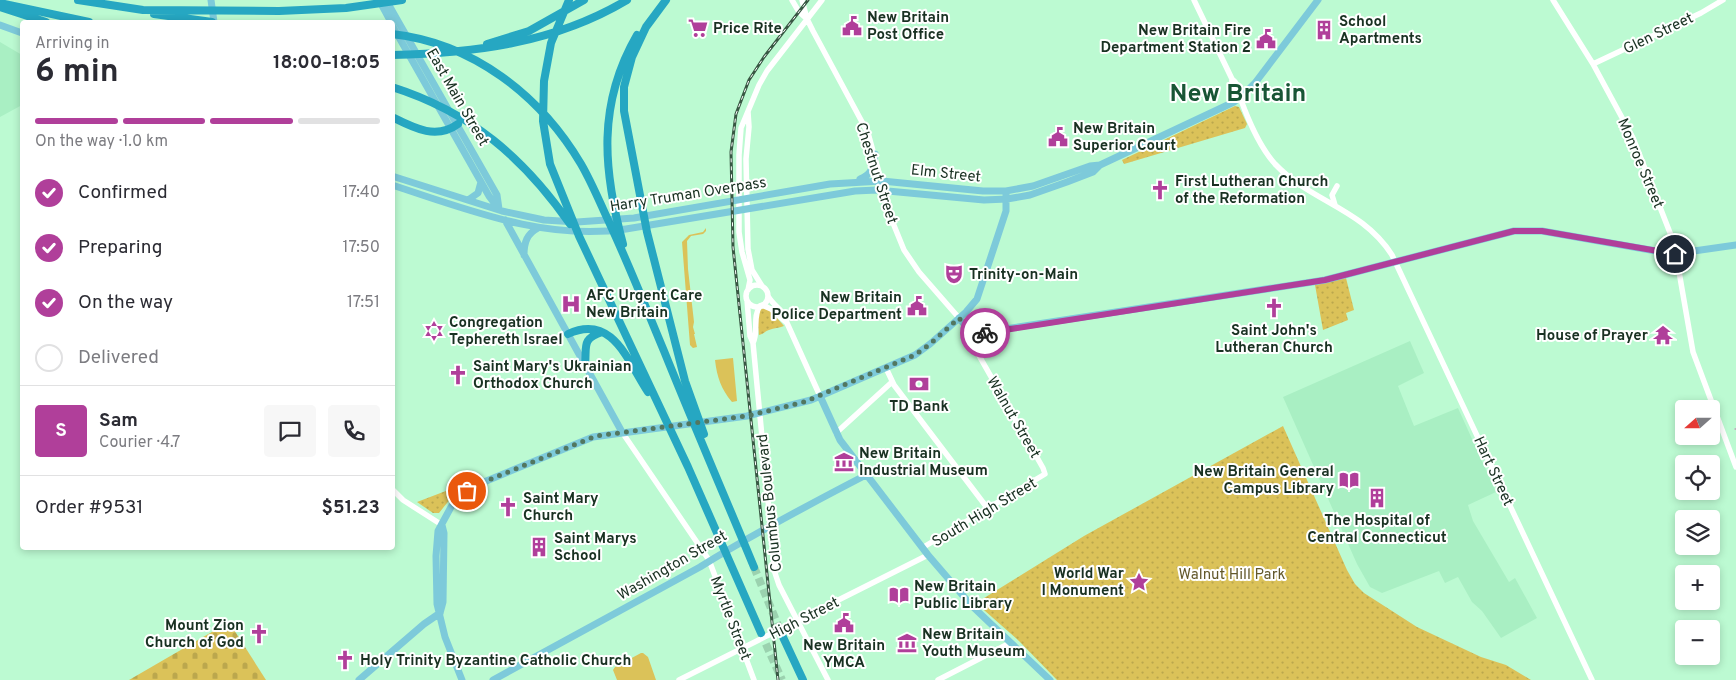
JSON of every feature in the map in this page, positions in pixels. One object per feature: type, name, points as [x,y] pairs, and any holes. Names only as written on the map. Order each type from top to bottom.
[{"type":"highway","points":[[78,0],[167,17],[195,20]]},
{"type":"highway","points":[[137,10],[302,11],[402,0]]},
{"type":"highway","points":[[569,0],[558,23],[550,49],[543,92],[545,138],[554,176],[579,236],[711,517],[761,633]]},
{"type":"highway","points":[[454,52],[502,40],[524,32],[550,20],[584,0]]},
{"type":"highway","points":[[395,56],[454,52],[509,45],[543,37],[585,22],[627,0]]},
{"type":"highway","points":[[664,0],[638,42],[629,67],[624,91],[626,127],[645,225],[685,381],[709,447],[712,468]]},
{"type":"highway","points":[[629,265],[610,188],[607,153],[608,120],[615,86],[624,58],[643,25],[664,0]]},
{"type":"highway","points":[[0,3],[80,20]]},
{"type":"highway","points":[[0,7],[40,20]]},
{"type":"highway","points":[[395,34],[420,38],[443,45],[466,54],[495,71],[532,102],[554,127],[584,170],[629,265],[754,567]]},
{"type":"highway","points":[[395,88],[450,110],[479,128],[502,146],[537,180],[579,236]]},
{"type":"highway","points":[[395,118],[418,129],[430,132],[441,132],[456,126]]},
{"type":"highway","points":[[568,334],[589,328],[598,329],[611,337],[618,344],[658,404]]},
{"type":"highway","points":[[585,365],[587,341],[592,336],[602,332]]},
{"type":"highway","points":[[782,635],[803,680]]},
{"type":"main road","points":[[211,0],[213,20]]},
{"type":"main road","name":"East Main Street","points":[[378,0],[389,11],[412,44],[443,97],[490,199],[500,210],[622,432]]},
{"type":"main road","name":"East Main Street","points":[[386,0],[391,20]]},
{"type":"main road","points":[[1037,188],[1100,165],[1240,98],[1255,83],[1318,0]]},
{"type":"main road","points":[[0,25],[20,31]]},
{"type":"main road","name":"East Main Street","points":[[395,29],[446,120],[456,126],[497,195],[500,210]]},
{"type":"main road","points":[[855,182],[871,173],[874,154]]},
{"type":"main road","name":"Harry Truman Overpass","points":[[395,177],[500,210],[555,221],[585,222],[626,219],[830,184],[882,181]]},
{"type":"main road","name":"Elm Street","points":[[882,181],[974,190],[1006,191],[1037,188]]},
{"type":"main road","points":[[468,200],[478,192],[481,182]]},
{"type":"main road","name":"Harry Truman Overpass","points":[[395,186],[506,221],[561,231],[594,232],[629,228],[832,194],[860,190],[885,190]]},
{"type":"main road","name":"Elm Street","points":[[885,190],[990,200],[1007,199],[1037,188]]},
{"type":"main road","points":[[959,197],[969,194],[974,190]]},
{"type":"main road","points":[[462,680],[445,637],[437,601],[437,532],[457,500],[477,485],[590,438],[760,413],[820,396],[920,352],[971,307],[979,294],[1006,211],[1006,191]]},
{"type":"main road","points":[[524,255],[527,238],[531,232],[538,228]]},
{"type":"main road","points":[[959,318],[972,332],[988,332],[1320,281],[1499,234],[1526,230],[1542,231],[1676,254],[1736,245]]},
{"type":"main road","points":[[820,396],[836,433],[928,556],[966,601],[1050,680]]},
{"type":"main road","name":"Washington Street","points":[[493,680],[700,567],[750,536],[866,475]]},
{"type":"main road","points":[[359,680],[427,621],[440,613]]},
{"type":"street","name":"Chestnut Street","points":[[792,0],[799,12],[807,19]]},
{"type":"street","name":"Chestnut Street","points":[[802,0],[807,19],[861,118],[874,154],[895,228],[908,256],[924,279],[959,318]]},
{"type":"street","points":[[787,322],[769,307],[753,306],[747,300],[746,295],[750,280],[741,247],[739,225],[739,141],[741,128],[767,71],[822,0]]},
{"type":"street","name":"Hart Street","points":[[1194,0],[1232,79],[1238,87],[1240,98],[1258,141],[1273,162],[1294,180],[1358,219],[1374,231],[1396,262],[1592,680]]},
{"type":"street","name":"Monroe Street","points":[[1553,0],[1593,64],[1633,138],[1676,254],[1693,352],[1736,468]]},
{"type":"street","name":"Glen Street","points":[[1593,64],[1701,13],[1723,0]]},
{"type":"street","points":[[748,111],[749,126],[746,159],[747,222],[751,266],[772,303],[785,314],[820,396]]},
{"type":"street","points":[[1336,205],[1332,196],[1337,186]]},
{"type":"street","points":[[739,225],[747,222]]},
{"type":"street","points":[[748,290],[754,286],[762,286]]},
{"type":"street","points":[[761,306],[768,296]]},
{"type":"street","name":"Columbus Boulevard","points":[[747,300],[776,577],[828,680]]},
{"type":"street","name":"Columbus Boulevard","points":[[753,343],[756,337],[756,315],[761,306]]},
{"type":"street","name":"Walnut Street","points":[[972,332],[973,346],[1043,468],[1044,474]]},
{"type":"street","points":[[886,368],[892,382],[988,509]]},
{"type":"street","points":[[836,433],[892,382]]},
{"type":"street","name":"Myrtle Street","points":[[622,432],[709,560],[754,680]]},
{"type":"street","name":"South High Street","points":[[922,548],[1044,474]]},
{"type":"street","points":[[395,492],[403,500],[442,524]]},
{"type":"street","name":"High Street","points":[[679,680],[928,556]]},
{"type":"street","points":[[938,680],[1010,643]]},
{"type":"shaded area","points":[[0,42],[20,54],[20,106],[0,117]]},
{"type":"shaded area","points":[[1410,341],[1424,373],[1398,386],[1414,426],[1458,408],[1496,492],[1468,505],[1473,521],[1509,582],[1515,578],[1537,618],[1501,638],[1482,611],[1472,602],[1458,577],[1445,583],[1439,571],[1382,593],[1370,587],[1357,564],[1283,397]]},
{"type":"green space","points":[[1235,106],[1239,107],[1247,124],[1245,128],[1124,164],[1122,160]]},
{"type":"green space","points":[[706,228],[703,234],[691,236],[687,241],[693,327],[697,347],[693,348],[690,345],[682,242],[689,235],[703,232]]},
{"type":"green space","points":[[1346,278],[1354,310],[1346,313],[1348,320],[1323,330],[1315,285]]},
{"type":"green space","points":[[763,308],[771,311],[784,326],[768,330],[759,335],[757,317],[759,311]]},
{"type":"green space","points":[[733,358],[737,401],[732,402],[720,382],[715,360]]},
{"type":"green space","name":"Walnut Hill Park","points":[[1283,426],[1355,584],[1364,593],[1417,627],[1481,657],[1506,665],[1531,680],[1057,680],[1019,641],[976,603],[1084,536]]},
{"type":"green space","points":[[451,489],[455,493],[439,513],[433,513],[417,502]]},
{"type":"green space","points":[[229,622],[266,680],[129,680]]},
{"type":"green space","points":[[641,653],[648,657],[656,680],[617,680],[613,670],[615,667]]},
{"type":"tunnel","points":[[754,567],[782,635]]},
{"type":"tunnel","points":[[761,633],[782,680]]},
{"type":"railway","points":[[778,680],[733,247],[731,152],[736,114],[749,80],[764,57],[808,0]]},
{"type":"way so far","points":[[467,491],[479,484],[596,436],[747,416],[812,400],[915,355],[959,318],[971,332],[985,333]]},
{"type":"place","name":"New Britain Post Office","points":[[852,26]]},
{"type":"place","name":"Price Rite","points":[[698,28]]},
{"type":"place","name":"School Apartments","points":[[1324,30]]},
{"type":"place","name":"New Britain Fire Department Station 2","points":[[1266,39]]},
{"type":"place","name":"New Britain Superior Court","points":[[1058,137]]},
{"type":"place","name":"First Lutheran Church of the Reformation","points":[[1160,190]]},
{"type":"place","name":"Trinity-on-Main","points":[[954,274]]},
{"type":"place","name":"AFC Urgent Care New Britain","points":[[571,304]]},
{"type":"place","name":"New Britain Police Department","points":[[917,306]]},
{"type":"place","name":"Saint John's Lutheran Church","points":[[1274,308]]},
{"type":"place","name":"Congregation Tephereth Israel","points":[[434,331]]},
{"type":"place","name":"House of Prayer","points":[[1663,335]]},
{"type":"place","name":"Saint Mary's Ukrainian Orthodox Church","points":[[458,375]]},
{"type":"place","name":"TD Bank","points":[[919,384]]},
{"type":"place","name":"New Britain Industrial Museum","points":[[844,462]]},
{"type":"place","name":"New Britain General Campus Library","points":[[1349,480]]},
{"type":"place","name":"The Hospital of Central Connecticut","points":[[1377,498]]},
{"type":"place","name":"Saint Mary Church","points":[[508,507]]},
{"type":"place","name":"Saint Marys School","points":[[539,547]]},
{"type":"place","name":"World War I Monument","points":[[1139,582]]},
{"type":"place","name":"New Britain Public Library","points":[[899,595]]},
{"type":"place","name":"New Britain YMCA","points":[[844,623]]},
{"type":"place","name":"Mount Zion Church of God","points":[[259,634]]},
{"type":"place","name":"New Britain Youth Museum","points":[[907,643]]},
{"type":"place","name":"Holy Trinity Byzantine Catholic Church","points":[[345,660]]},
{"type":"district","name":"New Britain","points":[[1238,92]]},
{"type":"route","points":[[985,333],[1325,280],[1514,231],[1542,231],[1675,254]]}]
